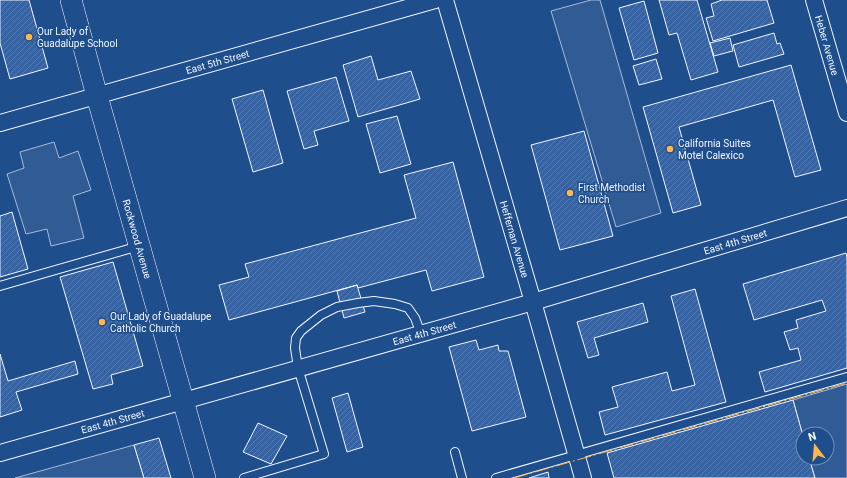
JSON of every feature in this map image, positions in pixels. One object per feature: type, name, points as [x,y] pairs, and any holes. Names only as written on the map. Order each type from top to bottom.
[{"type":"street","name":"Rockwood Avenue","points":[[71,0],[205,478]]},
{"type":"street","name":"East 5th Street","points":[[0,123],[436,0]]},
{"type":"street","name":"Heffernan Avenue","points":[[445,0],[583,478]]},
{"type":"street","name":"Heber Avenue","points":[[814,0],[847,113]]},
{"type":"street","name":"East 4th Street","points":[[0,453],[533,302],[847,208]]},
{"type":"lane","points":[[0,286],[139,246]]},
{"type":"lane","points":[[244,478],[324,454],[298,368],[295,348],[296,338],[301,331],[321,315],[338,307],[374,301],[395,304],[408,308],[415,318],[421,334]]},
{"type":"lane","points":[[496,478],[847,377]]},
{"type":"lane","points":[[455,452],[462,478]]},
{"type":"shaded area","points":[[591,0],[600,0],[661,213],[616,227],[551,11]]},
{"type":"shaded area","points":[[54,142],[59,158],[78,151],[91,190],[73,196],[84,238],[51,246],[47,229],[26,234],[7,174],[24,168],[20,152]]},
{"type":"shaded area","points":[[847,384],[847,478],[815,478],[811,466],[835,466],[835,426],[800,426],[793,400]]},
{"type":"shaded area","points":[[134,445],[144,478],[15,478]]},
{"type":"building","points":[[0,0],[29,0],[48,68],[10,79],[0,43]]},
{"type":"building","points":[[659,0],[697,0],[718,72],[691,80],[677,33],[669,35]]},
{"type":"building","points":[[722,0],[767,0],[774,23],[713,41],[706,18],[714,16],[711,4]]},
{"type":"building","points":[[644,1],[658,53],[634,60],[619,8]]},
{"type":"building","points":[[774,33],[777,44],[780,43],[784,54],[739,67],[733,45]]},
{"type":"building","points":[[730,38],[733,51],[714,56],[710,43]]},
{"type":"building","points":[[371,56],[378,80],[411,71],[420,99],[358,117],[343,65]]},
{"type":"building","points":[[656,59],[662,79],[639,85],[633,66]]},
{"type":"building","name":"California Suites Motel Calexico","points":[[791,65],[821,170],[795,177],[773,100],[679,127],[701,205],[673,213],[643,107]]},
{"type":"building","points":[[336,77],[349,121],[314,131],[318,145],[304,149],[287,91]]},
{"type":"building","points":[[263,90],[283,163],[253,172],[232,99]]},
{"type":"building","points":[[397,116],[411,164],[380,173],[366,124]]},
{"type":"building","points":[[584,131],[613,236],[560,250],[531,145]]},
{"type":"building","points":[[453,162],[484,277],[432,291],[426,270],[358,288],[357,285],[229,320],[219,285],[249,277],[245,264],[416,218],[404,175]]},
{"type":"building","points":[[12,212],[28,269],[0,277],[0,216]]},
{"type":"building","points":[[846,253],[847,368],[765,392],[759,372],[801,360],[798,348],[790,350],[784,332],[798,328],[796,320],[826,311],[822,300],[754,320],[743,284]]},
{"type":"building","name":"Our Lady of Guadalupe Catholic Church","points":[[113,262],[143,366],[111,375],[113,384],[93,389],[60,277]]},
{"type":"building","points":[[357,285],[365,312],[344,318],[337,291]]},
{"type":"building","points":[[695,289],[726,402],[605,435],[599,412],[618,407],[612,387],[667,372],[672,391],[695,385],[671,296]]},
{"type":"building","points":[[643,303],[648,322],[594,338],[599,355],[588,358],[577,322]]},
{"type":"building","points":[[476,340],[479,350],[498,345],[499,351],[508,351],[526,417],[472,431],[449,347]]},
{"type":"building","points":[[0,354],[8,381],[75,361],[78,374],[16,392],[22,410],[0,417]]},
{"type":"building","points":[[348,393],[363,447],[347,452],[332,398]]},
{"type":"building","points":[[793,400],[800,426],[795,426],[795,466],[811,466],[815,478],[614,478],[607,453]]},
{"type":"building","points":[[258,423],[287,436],[271,464],[243,452]]},
{"type":"building","points":[[159,438],[171,478],[144,478],[134,445]]},
{"type":"building","points":[[548,472],[549,478],[529,478]]},
{"type":"power","points":[[514,478],[847,383]]},
{"type":"place","name":"Our Lady of Guadalupe School","points":[[29,37]]},
{"type":"place","name":"California Suites Motel Calexico","points":[[670,149]]},
{"type":"place","name":"First Methodist Church","points":[[570,193]]},
{"type":"place","name":"Our Lady of Guadalupe Catholic Church","points":[[102,322]]}]
